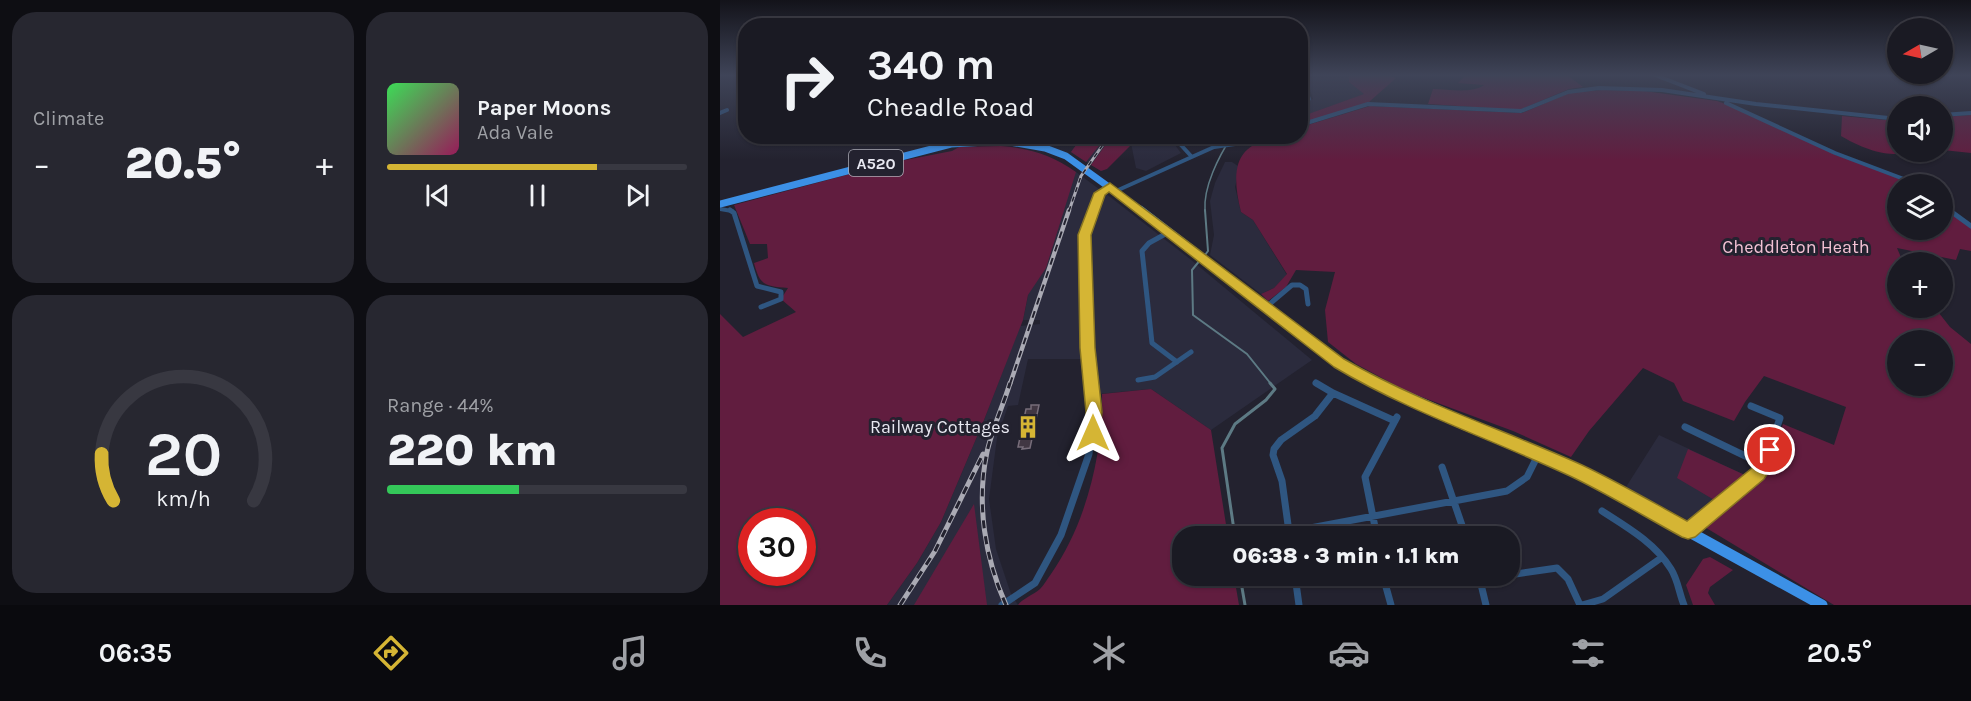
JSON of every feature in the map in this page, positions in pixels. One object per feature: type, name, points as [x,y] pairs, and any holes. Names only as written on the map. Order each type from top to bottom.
[{"type":"highway","name":"A520","points":[[720,204],[951,144]]},
{"type":"highway","name":"A520","points":[[1026,144],[1066,156],[1169,232],[1313,346],[1371,382],[1429,410],[1538,453],[1618,492],[1822,605]]},
{"type":"street","points":[[1308,123],[1375,104],[1521,111],[1540,103]]},
{"type":"street","points":[[1726,103],[1835,153],[1894,174]]},
{"type":"street","points":[[1755,103],[1887,118]]},
{"type":"street","points":[[720,113],[727,110]]},
{"type":"street","points":[[1953,114],[1971,113]]},
{"type":"street","points":[[1180,144],[1191,156]]},
{"type":"street","points":[[1002,605],[1035,583],[1061,535],[1089,454],[1094,412],[1088,348],[1085,235],[1099,193],[1220,145],[1232,144]]},
{"type":"street","points":[[720,209],[729,209],[734,213],[757,286],[780,292],[781,298],[761,306]]},
{"type":"street","points":[[1953,212],[1971,226]]},
{"type":"street","points":[[1169,232],[1149,243],[1142,251],[1150,336],[1152,342],[1177,362]]},
{"type":"street","points":[[1265,307],[1292,285],[1300,285],[1306,289],[1308,304]]},
{"type":"street","points":[[1138,380],[1155,376],[1191,352]]},
{"type":"street","points":[[1316,383],[1333,393],[1396,419],[1365,477],[1375,526]]},
{"type":"street","points":[[1288,526],[1282,481],[1273,455],[1274,449],[1281,440],[1316,416],[1333,393]]},
{"type":"street","points":[[1688,531],[1758,474],[1764,465],[1780,418],[1751,406]]},
{"type":"street","points":[[1685,428],[1764,465]]},
{"type":"street","points":[[1331,526],[1495,495],[1516,487],[1530,474],[1538,453]]},
{"type":"street","points":[[1442,467],[1462,526]]},
{"type":"street","points":[[1602,512],[1638,533],[1661,558],[1670,569],[1684,605]]},
{"type":"street","points":[[1520,573],[1557,568],[1568,579],[1581,605],[1603,598],[1661,558]]},
{"type":"street","points":[[1296,586],[1299,605]]},
{"type":"street","points":[[1386,586],[1391,605]]},
{"type":"street","points":[[1481,586],[1486,605]]},
{"type":"shaded area","points":[[1308,103],[1339,103],[1308,114]]},
{"type":"shaded area","points":[[1077,144],[1130,144],[1101,171],[1071,152]]},
{"type":"shaded area","points":[[1131,144],[1174,144],[1181,153],[1146,171],[1136,168]]},
{"type":"shaded area","points":[[1225,162],[1232,162],[1238,166],[1235,187],[1241,212],[1253,220],[1287,275],[1274,288],[1261,294],[1210,255],[1214,235],[1210,201]]},
{"type":"shaded area","points":[[1069,171],[1076,172],[1099,189],[1083,233],[1105,193],[1190,259],[1312,360],[1211,430],[1151,389],[1088,395],[1085,359],[1028,359],[1018,405],[1008,406],[997,438],[989,499],[996,549],[1011,594],[1018,605],[887,605],[917,563],[941,522],[1020,326],[1040,324],[1040,320],[1023,320],[1036,256]]},
{"type":"shaded area","points":[[1659,435],[1747,476],[1691,522],[1626,487]]},
{"type":"green space","points":[[1338,103],[1365,103],[1308,122],[1308,114]]},
{"type":"green space","points":[[1428,103],[1535,103],[1519,110]]},
{"type":"green space","name":"Cheddleton Heath","points":[[1545,103],[1723,103],[1836,155],[1890,174],[1887,174],[1887,240],[1953,240],[1953,214],[1971,228],[1971,251],[1960,249],[1956,260],[1953,259],[1953,252],[1917,252],[1897,248],[1899,252],[1887,252],[1887,318],[1943,318],[1971,344],[1971,605],[1834,605],[1703,526],[1706,521],[1743,493],[1768,470],[1783,424],[1834,445],[1846,407],[1764,376],[1734,421],[1683,401],[1674,383],[1643,368],[1589,431],[1571,457],[1513,431],[1408,392],[1356,364],[1328,342],[1325,310],[1335,272],[1296,270],[1286,287],[1268,301],[1261,294],[1274,288],[1287,274],[1253,220],[1241,212],[1236,177],[1238,164],[1244,153],[1257,144],[1308,144],[1308,125],[1370,106],[1522,113]]},
{"type":"green space","points":[[1971,115],[1971,153],[1953,151],[1953,116]]},
{"type":"green space","points":[[1842,116],[1887,120],[1887,154],[1856,144],[1841,136]]},
{"type":"green space","points":[[1077,144],[1100,144],[1086,162],[1071,152]]},
{"type":"green space","points":[[1106,144],[1132,144],[1107,169],[1101,171],[1091,165]]},
{"type":"green space","points":[[1001,146],[1021,149],[1050,157],[1076,172],[1046,268],[1028,295],[1023,320],[941,522],[917,563],[887,605],[720,605],[720,314],[743,337],[796,312],[781,299],[788,288],[769,285],[761,280],[754,263],[768,258],[767,244],[750,244],[734,205],[895,162],[952,151],[959,147]]},
{"type":"green space","points":[[1151,389],[1211,430],[1226,526],[1172,526],[1172,586],[1236,586],[1239,605],[1018,605],[1040,589],[1051,574],[1074,533],[1083,511],[1096,464],[1102,417],[1102,394]]},
{"type":"green space","points":[[1688,449],[1747,476],[1716,501],[1677,478]]},
{"type":"green space","points":[[974,504],[987,605],[914,605]]},
{"type":"green space","points":[[1710,557],[1733,570],[1710,587],[1708,593],[1715,605],[1693,605],[1686,585],[1703,559]]},
{"type":"building","name":"Railway Cottages","points":[[1031,405],[1039,405],[1030,448],[1022,449],[1023,447],[1018,447],[1026,409],[1031,409]]},
{"type":"waterway","points":[[1205,210],[1209,182],[1227,144]]},
{"type":"waterway","points":[[1205,210],[1208,251],[1205,255]]},
{"type":"waterway","points":[[1201,259],[1192,270],[1193,315],[1247,354],[1271,384]]},
{"type":"waterway","points":[[1233,526],[1222,448],[1235,424],[1266,400],[1275,389],[1270,383]]},
{"type":"waterway","points":[[1242,586],[1245,605]]},
{"type":"railway","points":[[1069,211],[1081,176],[1103,144]]},
{"type":"railway","points":[[1010,384],[1069,210]]},
{"type":"railway","points":[[1006,605],[988,550],[984,530],[982,491],[989,443],[1010,383]]},
{"type":"railway","points":[[900,605],[935,551],[983,454]]},
{"type":"place","name":"Railway Cottages","points":[[1028,427]]},
{"type":"route","points":[[1093,433],[1094,412],[1087,335],[1085,235],[1099,193],[1110,186],[1313,346],[1339,363],[1371,382],[1429,410],[1577,471],[1688,531],[1758,474],[1770,450]]}]
